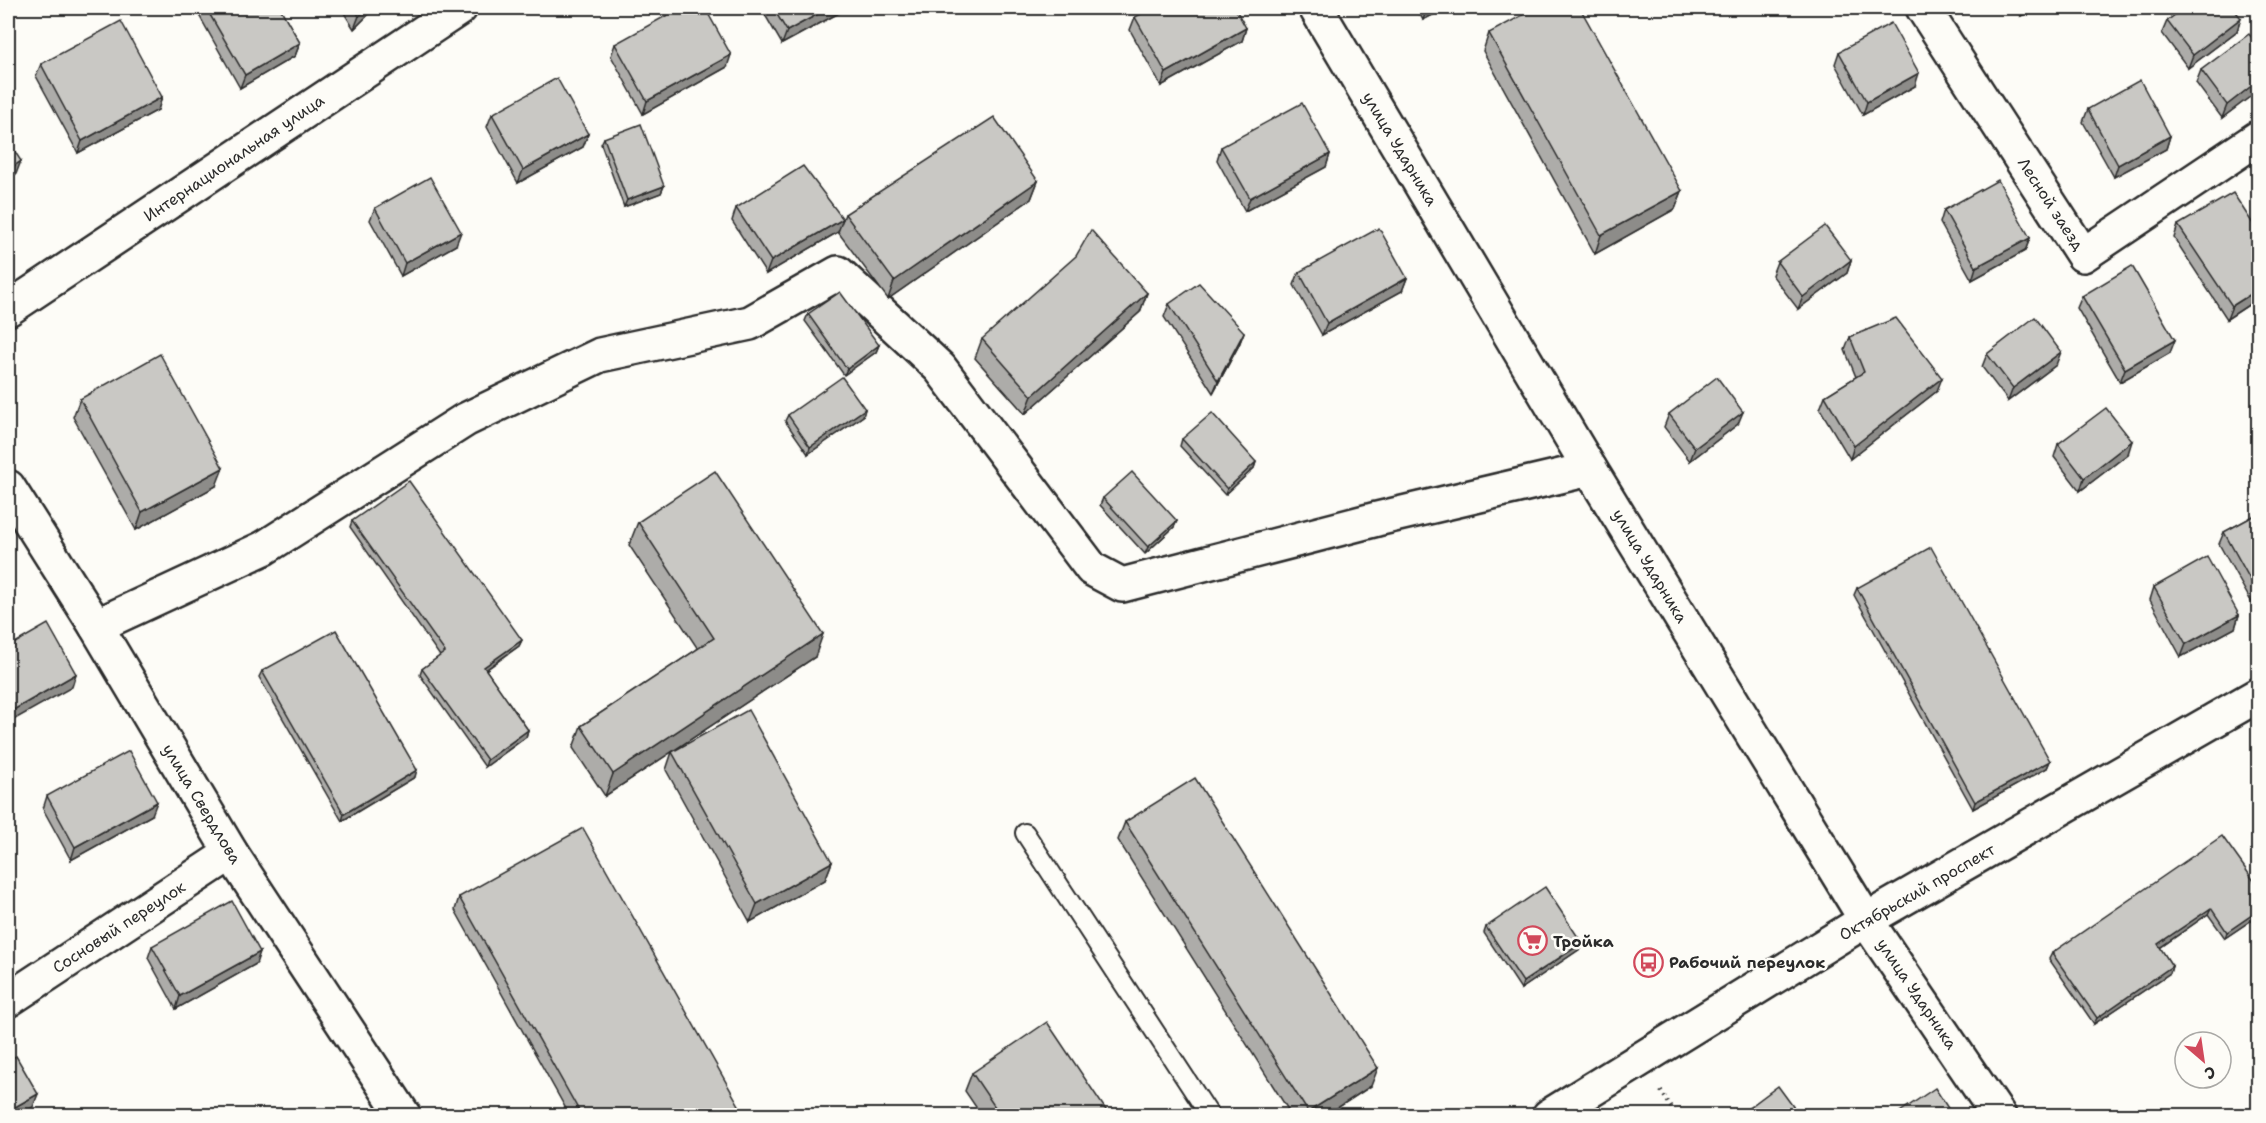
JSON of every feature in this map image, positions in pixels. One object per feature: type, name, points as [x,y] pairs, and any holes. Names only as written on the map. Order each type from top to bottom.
[{"type":"street","name":"Интернациональная улица","points":[[8,309],[460,8]]},
{"type":"street","name":"улица Ударника","points":[[1316,8],[1590,469],[1866,920],[1999,1116]]},
{"type":"street","name":"Лесной заезд","points":[[1923,8],[2083,255],[2259,138]]},
{"type":"street","points":[[96,627],[264,548],[465,420],[600,355],[750,323],[838,273],[940,368],[1092,569],[1122,585],[1377,519],[1590,469]]},
{"type":"street","name":"улица Свердлова","points":[[8,487],[96,627],[231,853],[404,1116]]},
{"type":"street","name":"Октябрьский проспект","points":[[1549,1116],[1866,920],[2259,695]]},
{"type":"street","name":"Сосновый переулок","points":[[8,1000],[231,853]]},
{"type":"lane","points":[[1025,833],[1210,1116]]},
{"type":"building","points":[[206,8],[280,8],[300,43],[245,75]]},
{"type":"building","points":[[354,8],[368,8],[359,16]]},
{"type":"building","points":[[680,8],[705,8],[731,55],[647,101],[615,44]]},
{"type":"building","points":[[773,8],[829,8],[787,31]]},
{"type":"building","points":[[1153,8],[1235,8],[1246,28],[1166,73],[1135,17]]},
{"type":"building","points":[[1536,8],[1580,8],[1682,191],[1601,235],[1489,33]]},
{"type":"building","points":[[2184,8],[2233,8],[2241,18],[2193,55],[2167,21]]},
{"type":"building","points":[[121,21],[162,97],[82,141],[41,64]]},
{"type":"building","points":[[1891,23],[1919,73],[1867,102],[1839,52]]},
{"type":"building","points":[[2249,34],[2259,47],[2259,80],[2227,105],[2201,70]]},
{"type":"building","points":[[557,78],[588,134],[523,170],[492,114]]},
{"type":"building","points":[[2140,80],[2170,136],[2118,165],[2088,109]]},
{"type":"building","points":[[1302,103],[1330,154],[1250,198],[1221,147]]},
{"type":"building","points":[[994,117],[1038,181],[894,281],[845,214]]},
{"type":"building","points":[[641,124],[664,186],[627,200],[604,138]]},
{"type":"building","points":[[8,141],[21,161],[8,170]]},
{"type":"building","points":[[803,166],[843,219],[771,261],[736,208]]},
{"type":"building","points":[[430,177],[461,232],[405,263],[375,208]]},
{"type":"building","points":[[1998,180],[2030,238],[1976,267],[1944,210]]},
{"type":"building","points":[[2233,193],[2259,233],[2259,289],[2232,306],[2178,225]]},
{"type":"building","points":[[1825,226],[1851,260],[1803,297],[1777,262]]},
{"type":"building","points":[[1379,228],[1407,278],[1327,323],[1299,272]]},
{"type":"building","points":[[1091,230],[1147,293],[1032,396],[982,339],[1076,256]]},
{"type":"building","points":[[2132,266],[2175,340],[2125,369],[2082,296]]},
{"type":"building","points":[[1199,283],[1244,332],[1218,381],[1169,304]]},
{"type":"building","points":[[840,292],[879,345],[847,369],[808,314]]},
{"type":"building","points":[[2035,317],[2061,352],[2013,388],[1987,354]]},
{"type":"building","points":[[1896,318],[1942,378],[1854,446],[1825,396],[1864,372],[1850,337]]},
{"type":"building","points":[[160,354],[223,468],[142,512],[80,399]]},
{"type":"building","points":[[842,377],[865,409],[810,447],[788,415]]},
{"type":"building","points":[[1717,377],[1743,412],[1695,448],[1669,414]]},
{"type":"building","points":[[2106,408],[2132,441],[2084,478],[2058,444]]},
{"type":"building","points":[[1212,413],[1256,462],[1227,489],[1182,439]]},
{"type":"building","points":[[715,471],[823,634],[613,774],[581,726],[714,638],[638,522]]},
{"type":"building","points":[[1132,472],[1177,521],[1148,547],[1103,498]]},
{"type":"building","points":[[409,481],[522,640],[484,667],[528,730],[487,760],[422,669],[445,652],[352,521]]},
{"type":"building","points":[[2259,513],[2259,589],[2256,590],[2224,532]]},
{"type":"building","points":[[1931,547],[2050,761],[1975,802],[1857,588]]},
{"type":"building","points":[[2207,557],[2239,615],[2186,644],[2154,587]]},
{"type":"building","points":[[48,624],[76,674],[8,713],[8,647]]},
{"type":"building","points":[[336,630],[417,770],[344,814],[262,671]]},
{"type":"building","points":[[748,710],[832,862],[757,904],[672,752]]},
{"type":"building","points":[[129,751],[157,802],[75,847],[47,796]]},
{"type":"building","points":[[1195,778],[1378,1068],[1308,1112],[1125,822]]},
{"type":"building","points":[[583,828],[745,1116],[582,1116],[459,897]]},
{"type":"building","points":[[2222,836],[2259,888],[2259,910],[2227,932],[2211,908],[2158,944],[2172,966],[2097,1018],[2052,953]]},
{"type":"building","name":"Тройка","points":[[1545,887],[1582,943],[1523,982],[1486,927]]},
{"type":"building","points":[[232,901],[260,952],[180,996],[152,946]]},
{"type":"building","points":[[1047,1022],[1110,1116],[1001,1116],[972,1073]]},
{"type":"building","points":[[16,1056],[38,1094],[8,1111],[8,1060]]},
{"type":"building","points":[[1778,1086],[1800,1116],[1744,1116],[1742,1113]]},
{"type":"building","points":[[1935,1088],[1953,1116],[1894,1116]]},
{"type":"place","name":"Тройка","points":[[1532,941]]},
{"type":"place","name":"Рабочий переулок","points":[[1648,962]]}]
